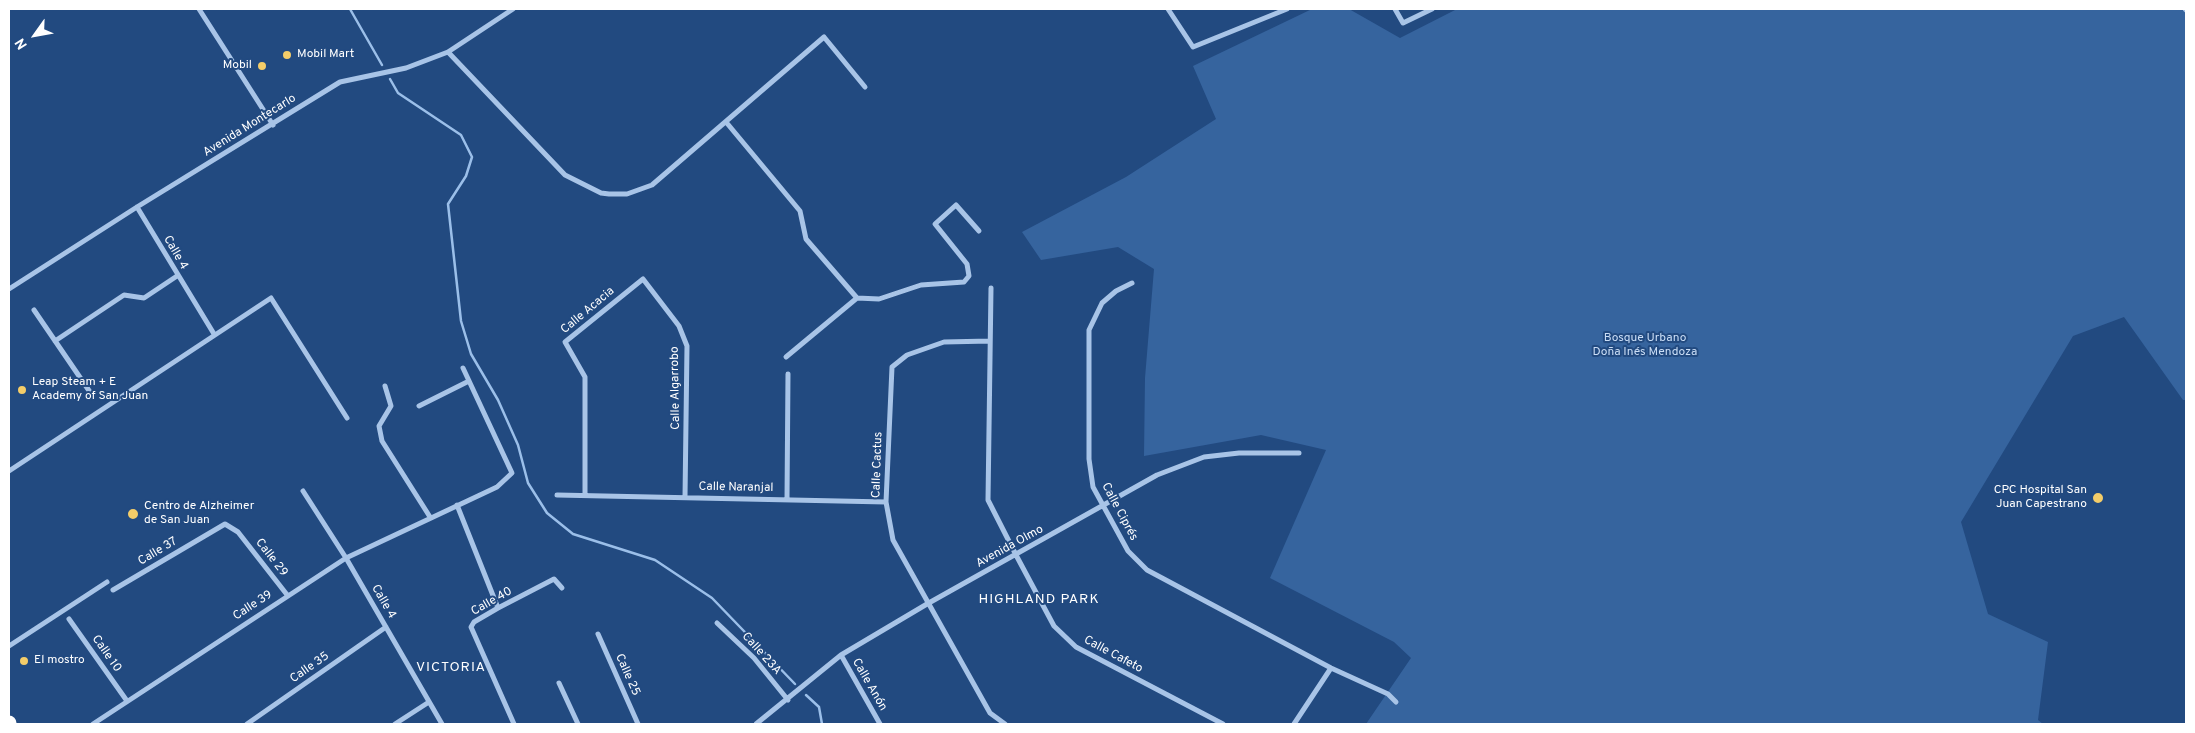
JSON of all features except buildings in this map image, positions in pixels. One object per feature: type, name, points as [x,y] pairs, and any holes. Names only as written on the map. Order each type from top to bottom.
[{"type":"street","points":[[199,9],[273,125]]},
{"type":"street","name":"Avenida Montecarlo","points":[[9,289],[137,207],[340,82],[406,68],[448,52],[513,9]]},
{"type":"street","points":[[1168,9],[1194,47],[1280,10],[1287,9]]},
{"type":"street","points":[[1395,9],[1403,24],[1432,9]]},
{"type":"street","points":[[448,52],[564,175],[601,193],[626,194],[652,185],[824,37],[865,86]]},
{"type":"street","points":[[726,122],[800,211],[806,238],[856,298]]},
{"type":"street","points":[[786,357],[856,298],[879,299],[921,285],[964,282],[969,276],[967,264],[935,224],[956,205],[980,231]]},
{"type":"street","name":"Calle 4","points":[[137,207],[177,276],[214,334]]},
{"type":"street","points":[[55,341],[124,295],[144,298],[177,276]]},
{"type":"street","name":"Calle Acacia","points":[[585,495],[585,377],[565,342],[643,279],[650,289]]},
{"type":"street","name":"Calle Ciprés","points":[[1132,283],[1116,291],[1102,303],[1089,330],[1089,459],[1093,487],[1128,551],[1147,570],[1331,668],[1388,694],[1396,702]]},
{"type":"street","name":"Calle Cafeto","points":[[991,288],[988,500],[1016,556],[1054,626],[1076,647],[1223,724]]},
{"type":"street","name":"Calle Algarrobo","points":[[650,289],[679,326],[687,346],[685,497]]},
{"type":"street","points":[[9,471],[271,298],[348,418]]},
{"type":"street","points":[[34,310],[92,395]]},
{"type":"street","name":"Calle Cactus","points":[[990,340],[944,342],[907,355],[892,367],[886,502],[892,540],[990,713],[1005,724]]},
{"type":"street","name":"Calle 39","points":[[93,724],[346,558],[497,487],[512,473],[463,368]]},
{"type":"street","points":[[787,499],[788,374]]},
{"type":"street","points":[[418,406],[469,381]]},
{"type":"street","points":[[385,386],[391,406],[379,426],[382,441],[430,517]]},
{"type":"street","name":"Avenida Olmo","points":[[756,724],[788,700],[841,655],[927,604],[1016,556],[1157,475],[1204,457],[1239,453],[1299,453]]},
{"type":"street","name":"Calle 4","points":[[303,491],[346,558],[442,724]]},
{"type":"street","name":"Calle Naranjal","points":[[557,495],[886,502]]},
{"type":"street","points":[[457,505],[498,608]]},
{"type":"street","name":"Calle 37","points":[[113,590],[226,524],[238,532]]},
{"type":"street","name":"Calle 29","points":[[238,532],[288,596]]},
{"type":"street","name":"Calle 40","points":[[514,724],[471,627],[474,622],[498,608],[554,579],[562,588]]},
{"type":"street","points":[[9,646],[107,582]]},
{"type":"street","name":"Calle 10","points":[[69,619],[127,701]]},
{"type":"street","name":"Calle 23A","points":[[717,623],[754,658],[788,700]]},
{"type":"street","name":"Calle 35","points":[[247,724],[386,627]]},
{"type":"street","name":"Calle 25","points":[[598,634],[638,724]]},
{"type":"street","name":"Calle Anón","points":[[841,655],[880,724]]},
{"type":"street","points":[[1294,724],[1331,668]]},
{"type":"street","points":[[559,683],[578,724]]},
{"type":"street","points":[[395,724],[429,702]]},
{"type":"green space","name":"Bosque Urbano Doña Inés Mendoza","points":[[1312,9],[1349,9],[1400,38],[1457,9],[2186,9],[2186,400],[2183,400],[2124,317],[2073,336],[1961,522],[1988,614],[2048,642],[2038,720],[2043,724],[1366,724],[1411,658],[1394,642],[1270,578],[1326,450],[1261,435],[1144,456],[1145,378],[1154,269],[1118,247],[1041,260],[1022,232],[1126,177],[1216,119],[1193,66]]},
{"type":"waterway","points":[[350,9],[382,65]]},
{"type":"waterway","points":[[390,79],[398,93],[461,135],[472,157],[466,176],[448,204],[461,321],[471,354],[498,400],[518,445],[528,483],[547,513],[573,534],[655,560],[712,598],[795,684]]},
{"type":"waterway","points":[[806,695],[819,707],[822,724]]},
{"type":"place","name":"Mobil Mart","points":[[287,55]]},
{"type":"place","name":"Mobil","points":[[262,66]]},
{"type":"place","name":"Leap Steam + E Academy of San Juan","points":[[22,390]]},
{"type":"place","name":"CPC Hospital San Juan Capestrano","points":[[2098,498]]},
{"type":"place","name":"Centro de Alzheimer de San Juan","points":[[133,514]]},
{"type":"place","name":"El mostro","points":[[24,661]]},
{"type":"district","name":"HIGHLAND PARK","points":[[1039,600]]},
{"type":"district","name":"VICTORIA","points":[[451,668]]}]
